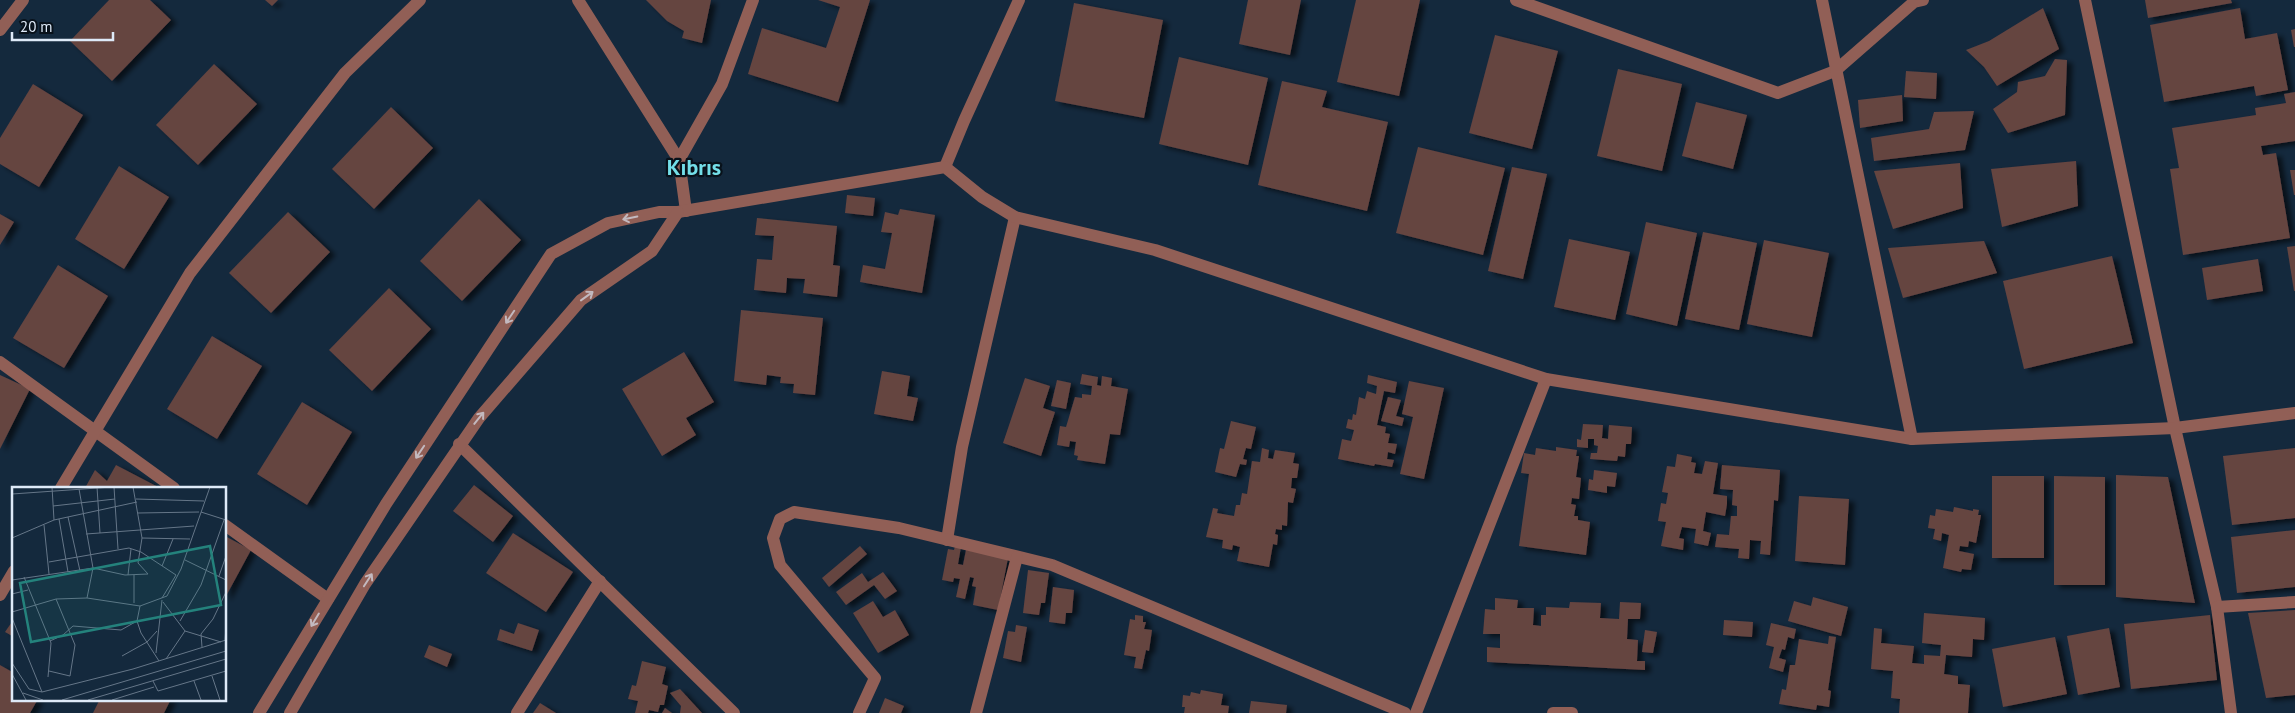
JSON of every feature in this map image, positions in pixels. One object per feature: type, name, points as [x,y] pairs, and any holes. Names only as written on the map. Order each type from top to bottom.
[{"type":"street","points":[[0,30],[22,0]]},
{"type":"street","points":[[62,487],[94,430],[190,273],[345,73],[420,0]]},
{"type":"street","points":[[290,713],[366,584],[459,444],[479,418],[581,300],[652,251],[682,212],[679,160],[578,0]]},
{"type":"street","points":[[679,160],[722,84],[753,0]]},
{"type":"street","points":[[945,167],[1019,0]]},
{"type":"street","points":[[1516,0],[1778,93],[1836,71],[1914,2],[1923,0]]},
{"type":"street","points":[[1822,0],[1912,439]]},
{"type":"street","points":[[2085,0],[2176,428],[2217,607],[2231,713]]},
{"type":"street","points":[[258,713],[391,496],[551,254],[608,223],[659,212],[682,212],[945,167],[982,197],[1015,217],[1156,250],[1546,379],[1912,439],[2176,428],[2295,413]]},
{"type":"street","points":[[947,540],[962,447],[1015,217]]},
{"type":"street","points":[[0,362],[173,487]]},
{"type":"street","points":[[1416,713],[1546,379]]},
{"type":"street","points":[[459,444],[734,713]]},
{"type":"street","points":[[859,713],[875,678],[780,565],[773,538],[780,519],[794,512],[899,528],[1052,565],[1405,713]]},
{"type":"street","points":[[226,526],[328,599]]},
{"type":"street","points":[[976,713],[1017,557]]},
{"type":"street","points":[[0,595],[12,574]]},
{"type":"street","points":[[517,713],[600,581]]},
{"type":"street","points":[[2217,607],[2295,602]]},
{"type":"street","points":[[1553,713],[1572,713]]},
{"type":"building","points":[[109,0],[150,0],[171,20],[112,81],[70,41]]},
{"type":"building","points":[[265,0],[278,0],[272,6]]},
{"type":"building","points":[[646,0],[711,0],[702,43],[682,38],[684,31],[667,21]]},
{"type":"building","points":[[818,0],[870,0],[838,102],[748,74],[762,28],[826,48],[840,7]]},
{"type":"building","points":[[1248,0],[1301,0],[1290,55],[1239,44]]},
{"type":"building","points":[[1356,0],[1420,0],[1399,96],[1337,82]]},
{"type":"building","points":[[2145,0],[2231,0],[2232,3],[2148,18]]},
{"type":"building","points":[[1074,3],[1163,20],[1144,118],[1055,101]]},
{"type":"building","points":[[2043,8],[2059,49],[1997,86],[1984,67],[1966,50],[1989,41]]},
{"type":"building","points":[[2240,8],[2245,39],[2277,33],[2288,90],[2256,96],[2254,86],[2164,102],[2150,25]]},
{"type":"building","points":[[2295,29],[2295,47],[2294,47],[2291,30]]},
{"type":"building","points":[[1495,35],[1558,51],[1532,149],[1469,133]]},
{"type":"building","points":[[1179,57],[1268,78],[1248,165],[1159,144]]},
{"type":"building","points":[[2055,59],[2067,60],[2065,115],[2008,133],[1993,109],[2017,92],[2018,82],[2045,76]]},
{"type":"building","points":[[214,64],[257,104],[198,165],[156,125]]},
{"type":"building","points":[[1618,69],[1682,84],[1662,171],[1597,156]]},
{"type":"building","points":[[1906,71],[1937,73],[1936,99],[1904,97]]},
{"type":"building","points":[[1282,81],[1327,91],[1322,107],[1388,122],[1367,211],[1258,185]]},
{"type":"building","points":[[33,84],[83,115],[39,187],[0,164],[0,138]]},
{"type":"building","points":[[2295,92],[2295,141],[2261,146],[2263,155],[2276,153],[2290,238],[2183,255],[2170,169],[2179,168],[2172,128],[2256,115],[2255,108],[2286,103],[2284,94]]},
{"type":"building","points":[[1902,95],[1903,121],[1860,128],[1858,100]]},
{"type":"building","points":[[1696,102],[1747,115],[1733,169],[1682,156]]},
{"type":"building","points":[[391,107],[433,148],[374,209],[332,169]]},
{"type":"building","points":[[1974,111],[1965,150],[1874,161],[1871,138],[1929,129],[1934,112]]},
{"type":"building","points":[[1418,147],[1505,168],[1483,255],[1396,233]]},
{"type":"building","points":[[2076,161],[2078,206],[2002,227],[1991,169]]},
{"type":"building","points":[[1960,163],[1963,208],[1893,229],[1874,171]]},
{"type":"building","points":[[119,166],[169,197],[124,269],[75,239]]},
{"type":"building","points":[[1512,167],[1547,174],[1523,279],[1488,271]]},
{"type":"building","points":[[2290,170],[2295,170],[2295,195],[2294,195]]},
{"type":"building","points":[[847,195],[875,198],[873,216],[845,213]]},
{"type":"building","points":[[479,199],[521,240],[462,301],[420,261]]},
{"type":"building","points":[[900,209],[935,215],[922,293],[860,282],[863,265],[885,269],[892,233],[881,232],[885,212],[898,215]]},
{"type":"building","points":[[288,212],[330,252],[271,313],[229,273]]},
{"type":"building","points":[[0,214],[14,222],[0,245]]},
{"type":"building","points":[[757,218],[837,226],[833,265],[840,266],[837,297],[803,293],[805,279],[787,278],[786,293],[754,290],[757,259],[772,260],[774,236],[755,235]]},
{"type":"building","points":[[1646,222],[1697,233],[1677,326],[1626,314]]},
{"type":"building","points":[[1703,232],[1757,243],[1739,330],[1685,319]]},
{"type":"building","points":[[1569,239],[1630,252],[1615,320],[1554,307]]},
{"type":"building","points":[[1764,240],[1829,253],[1812,337],[1747,324]]},
{"type":"building","points":[[1984,241],[1997,273],[1903,298],[1888,248]]},
{"type":"building","points":[[2295,246],[2295,291],[2294,291],[2287,247]]},
{"type":"building","points":[[2112,256],[2133,343],[2024,369],[2003,281]]},
{"type":"building","points":[[2258,259],[2263,291],[2207,300],[2202,268]]},
{"type":"building","points":[[58,265],[108,296],[64,368],[13,338]]},
{"type":"building","points":[[389,288],[431,329],[372,391],[329,350]]},
{"type":"building","points":[[741,310],[823,318],[815,395],[793,393],[794,384],[780,383],[781,377],[767,375],[766,385],[734,381]]},
{"type":"building","points":[[212,336],[262,366],[217,439],[167,409]]},
{"type":"building","points":[[684,352],[714,402],[686,418],[696,435],[662,456],[622,389]]},
{"type":"building","points":[[882,371],[910,376],[907,396],[918,398],[913,421],[874,414]]},
{"type":"building","points":[[1082,374],[1098,377],[1097,385],[1101,386],[1102,376],[1112,378],[1111,386],[1128,389],[1120,435],[1110,434],[1105,464],[1077,460],[1078,456],[1074,455],[1076,442],[1070,441],[1069,447],[1057,445],[1060,426],[1066,427],[1075,397],[1082,398],[1082,394],[1091,395],[1092,386],[1080,384]]},
{"type":"building","points":[[0,375],[30,389],[0,449]]},
{"type":"building","points":[[1368,375],[1397,382],[1395,393],[1384,391],[1377,425],[1386,427],[1385,433],[1390,434],[1388,443],[1397,444],[1395,454],[1388,452],[1387,459],[1394,460],[1392,467],[1375,464],[1374,466],[1338,459],[1342,439],[1351,441],[1354,430],[1346,428],[1348,419],[1352,420],[1353,414],[1356,415],[1359,397],[1365,399],[1367,391],[1376,394],[1377,386],[1367,383]]},
{"type":"building","points":[[1025,378],[1050,386],[1043,408],[1055,412],[1041,456],[1003,443]]},
{"type":"building","points":[[1057,380],[1071,383],[1066,409],[1051,406]]},
{"type":"building","points":[[1409,381],[1444,388],[1424,479],[1400,474],[1413,417],[1402,414]]},
{"type":"building","points":[[1388,397],[1401,400],[1396,416],[1404,418],[1402,426],[1381,421]]},
{"type":"building","points":[[302,402],[352,432],[307,505],[257,474]]},
{"type":"building","points":[[1231,421],[1256,427],[1251,449],[1246,448],[1243,459],[1247,460],[1246,465],[1240,464],[1236,477],[1215,472],[1220,448],[1224,449]]},
{"type":"building","points":[[1583,424],[1603,425],[1602,438],[1608,439],[1609,425],[1632,427],[1631,444],[1626,444],[1625,457],[1618,456],[1617,461],[1590,459],[1591,453],[1597,453],[1598,446],[1594,445],[1594,439],[1588,439],[1588,448],[1577,447],[1577,439],[1581,440]]},
{"type":"building","points":[[1556,447],[1577,450],[1576,456],[1579,456],[1576,477],[1581,478],[1579,499],[1572,498],[1571,504],[1576,505],[1574,516],[1578,516],[1578,520],[1590,522],[1586,555],[1519,546],[1529,474],[1521,473],[1524,453],[1535,455],[1536,448],[1556,451]]},
{"type":"building","points":[[1262,448],[1269,450],[1268,458],[1273,459],[1275,450],[1295,453],[1293,463],[1299,464],[1297,478],[1292,478],[1291,488],[1296,489],[1293,503],[1288,502],[1287,526],[1282,525],[1282,530],[1276,529],[1275,534],[1278,535],[1277,545],[1273,544],[1269,567],[1237,561],[1240,547],[1233,545],[1232,550],[1222,548],[1223,540],[1206,537],[1213,508],[1218,509],[1217,513],[1234,516],[1236,505],[1240,505],[1242,493],[1247,494],[1252,461],[1260,462]]},
{"type":"building","points":[[2295,448],[2295,518],[2232,525],[2223,456]]},
{"type":"building","points":[[1677,454],[1692,457],[1691,462],[1696,463],[1694,473],[1702,474],[1705,461],[1718,463],[1713,494],[1727,496],[1727,504],[1725,516],[1706,512],[1703,531],[1711,533],[1708,546],[1694,543],[1696,529],[1682,527],[1679,538],[1684,539],[1683,550],[1661,546],[1666,522],[1658,521],[1661,503],[1666,504],[1668,493],[1662,492],[1667,466],[1675,467]]},
{"type":"building","points":[[116,465],[158,487],[86,487],[95,470],[107,481]]},
{"type":"building","points":[[1722,465],[1780,470],[1778,501],[1774,500],[1770,555],[1760,554],[1761,541],[1750,540],[1749,559],[1738,558],[1739,549],[1715,547],[1717,534],[1729,535],[1731,516],[1737,516],[1737,506],[1732,505],[1733,490],[1720,489]]},
{"type":"building","points":[[1594,470],[1617,473],[1615,487],[1607,486],[1607,493],[1588,490],[1589,479],[1593,480]]},
{"type":"building","points":[[2116,475],[2168,477],[2195,603],[2116,597]]},
{"type":"building","points":[[1992,476],[2044,476],[2044,558],[1992,558]]},
{"type":"building","points":[[2054,476],[2105,477],[2105,585],[2054,585]]},
{"type":"building","points":[[474,485],[513,516],[493,542],[453,511]]},
{"type":"building","points":[[1799,496],[1849,499],[1845,565],[1795,561]]},
{"type":"building","points":[[1954,507],[1973,511],[1973,509],[1979,510],[1978,515],[1981,515],[1976,543],[1969,541],[1968,547],[1960,546],[1959,551],[1974,554],[1971,570],[1962,569],[1961,572],[1943,568],[1949,535],[1942,533],[1941,541],[1933,539],[1935,529],[1928,528],[1930,515],[1935,516],[1936,509],[1953,512]]},
{"type":"building","points":[[2295,530],[2295,587],[2237,593],[2231,537]]},
{"type":"building","points":[[513,533],[573,572],[546,612],[486,573]]},
{"type":"building","points":[[226,537],[251,550],[226,596]]},
{"type":"building","points":[[860,546],[867,554],[829,587],[822,578]]},
{"type":"building","points":[[955,546],[961,547],[958,564],[963,565],[966,550],[1008,558],[998,610],[973,605],[976,587],[972,586],[974,578],[970,577],[965,599],[956,597],[960,579],[954,578],[953,582],[942,580],[948,549],[954,550]]},
{"type":"building","points":[[1028,570],[1049,573],[1045,603],[1041,603],[1039,615],[1023,613]]},
{"type":"building","points":[[883,572],[897,591],[885,599],[874,585],[846,605],[836,592],[862,573],[868,582]]},
{"type":"building","points":[[1053,587],[1074,590],[1072,613],[1066,613],[1065,624],[1049,622]]},
{"type":"building","points":[[1813,597],[1848,607],[1841,636],[1788,621],[1794,601],[1811,606]]},
{"type":"building","points":[[1495,598],[1518,600],[1517,608],[1534,608],[1533,625],[1541,626],[1541,615],[1546,615],[1546,607],[1569,608],[1570,602],[1601,603],[1600,618],[1619,619],[1620,602],[1641,603],[1640,619],[1628,619],[1627,639],[1638,640],[1637,661],[1645,661],[1645,670],[1487,662],[1487,647],[1500,648],[1500,634],[1483,634],[1485,609],[1495,610]]},
{"type":"building","points":[[873,601],[883,617],[895,610],[909,635],[878,653],[853,613]]},
{"type":"building","points":[[2295,610],[2295,695],[2266,698],[2248,613]]},
{"type":"building","points":[[1924,613],[1985,618],[1984,640],[1973,639],[1972,657],[1946,655],[1944,674],[1958,676],[1958,684],[1970,685],[1968,713],[1899,713],[1900,699],[1891,698],[1893,671],[1871,669],[1874,628],[1882,629],[1881,643],[1914,646],[1912,663],[1924,664],[1924,655],[1940,656],[1941,645],[1922,643]]},
{"type":"building","points":[[1135,615],[1143,616],[1143,622],[1146,622],[1144,629],[1152,630],[1149,651],[1146,650],[1142,669],[1134,668],[1136,657],[1124,655],[1130,619],[1135,620]]},
{"type":"building","points":[[2210,615],[2217,680],[2131,689],[2124,624]]},
{"type":"building","points":[[1724,620],[1753,622],[1752,637],[1723,635]]},
{"type":"building","points":[[12,622],[12,636],[5,632]]},
{"type":"building","points":[[518,623],[539,630],[532,651],[497,640],[500,629],[514,634]]},
{"type":"building","points":[[1771,623],[1796,629],[1794,639],[1788,637],[1785,650],[1782,649],[1779,658],[1786,660],[1783,672],[1769,668],[1774,647],[1766,645]]},
{"type":"building","points":[[1016,625],[1027,627],[1021,662],[1003,658],[1008,631],[1015,632]]},
{"type":"building","points":[[2109,628],[2120,687],[2078,695],[2067,636]]},
{"type":"building","points":[[1645,630],[1657,632],[1653,653],[1642,652]]},
{"type":"building","points":[[1829,636],[1836,637],[1828,690],[1831,691],[1829,707],[1817,705],[1816,710],[1779,704],[1782,689],[1786,690],[1790,665],[1795,665],[1799,639],[1828,644]]},
{"type":"building","points":[[2055,637],[2067,694],[2003,707],[1992,649]]},
{"type":"building","points":[[429,645],[452,654],[447,667],[424,657]]},
{"type":"building","points":[[642,661],[666,667],[662,684],[668,686],[664,705],[660,705],[658,712],[649,710],[648,713],[635,713],[638,701],[628,699],[632,685],[636,686]]},
{"type":"building","points":[[0,665],[12,672],[12,700],[37,700],[30,713],[0,713]]},
{"type":"building","points":[[680,689],[702,713],[680,713],[681,706],[670,693]]},
{"type":"building","points":[[1201,690],[1223,694],[1221,705],[1229,706],[1228,713],[1184,713],[1185,707],[1182,707],[1183,695],[1190,696],[1191,692],[1200,694]]},
{"type":"building","points":[[885,698],[904,706],[901,713],[879,713]]},
{"type":"building","points":[[100,700],[170,700],[164,713],[93,713]]},
{"type":"building","points":[[1251,701],[1287,705],[1286,713],[1249,713]]},
{"type":"building","points":[[540,703],[556,713],[533,713]]},
{"type":"building","points":[[665,708],[672,713],[662,713]]},
{"type":"district","name":"Kıbrıs","points":[[694,167]]}]
